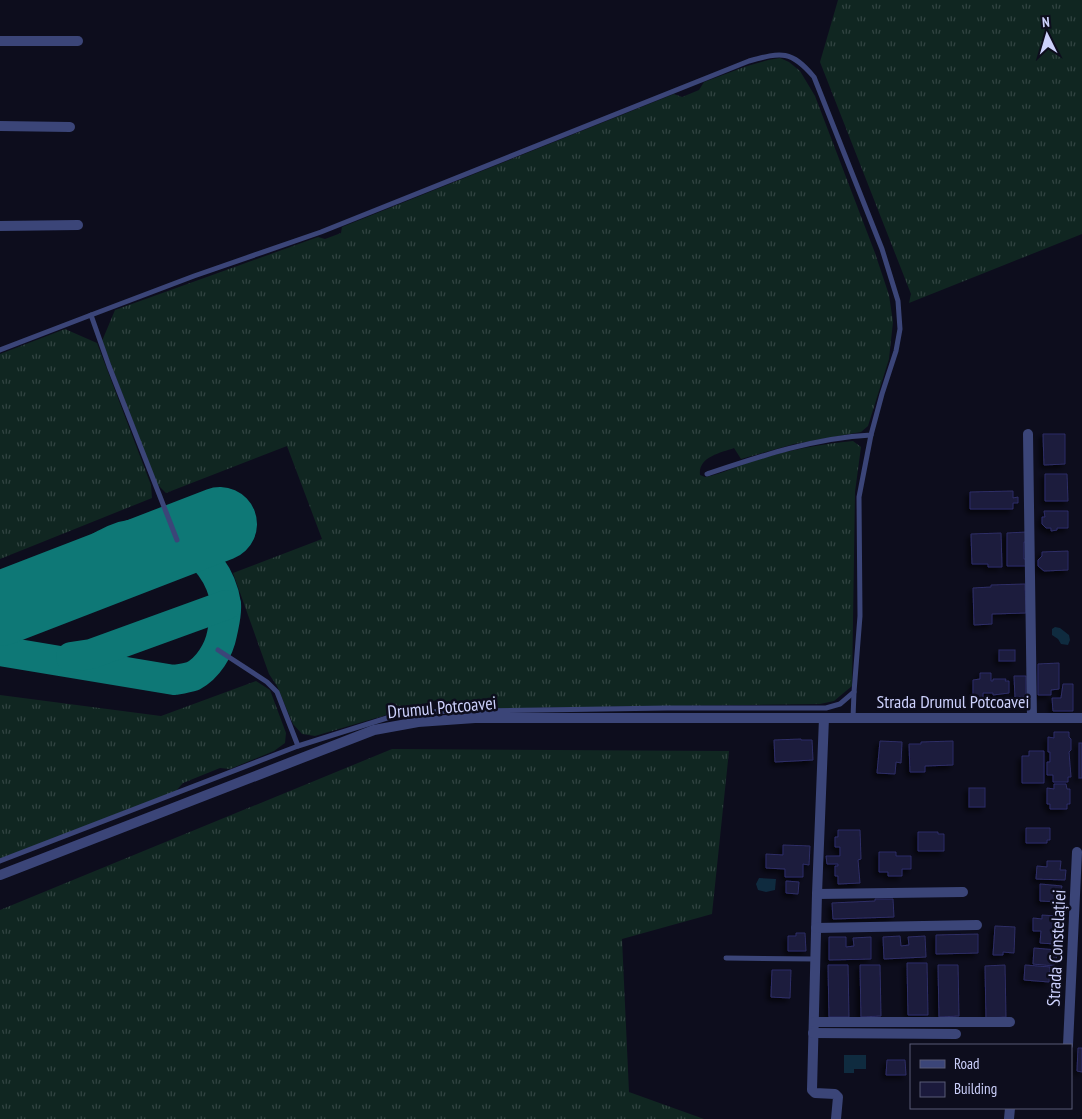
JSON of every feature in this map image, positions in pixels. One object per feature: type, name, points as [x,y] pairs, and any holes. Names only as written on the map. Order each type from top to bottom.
[{"type":"street","points":[[0,41],[78,41]]},
{"type":"street","points":[[0,126],[70,127]]},
{"type":"street","points":[[0,226],[78,225]]},
{"type":"street","points":[[1028,434],[1032,718]]},
{"type":"street","name":"Drumul Potcoavei","points":[[0,874],[374,730],[418,722],[475,718],[824,718]]},
{"type":"street","points":[[824,718],[812,1090],[815,1093],[835,1094],[838,1098],[836,1119]]},
{"type":"street","name":"Strada Drumul Potcoavei","points":[[824,718],[1082,718]]},
{"type":"street","name":"Strada Constelației","points":[[1068,1044],[1077,852]]},
{"type":"street","points":[[817,894],[963,892]]},
{"type":"street","points":[[816,928],[977,925]]},
{"type":"street","points":[[814,1022],[1010,1022]]},
{"type":"street","points":[[813,1033],[956,1034]]},
{"type":"lane","points":[[0,350],[194,276],[322,232],[749,60],[773,54],[788,55],[803,64],[814,77],[882,249],[898,300],[900,329],[896,351],[871,435],[859,497],[860,616],[853,718]]},
{"type":"lane","points":[[91,315],[177,540]]},
{"type":"lane","points":[[707,474],[791,448],[847,436],[871,435]]},
{"type":"lane","points":[[218,650],[267,682],[277,692],[298,746]]},
{"type":"lane","points":[[0,861],[298,746],[406,712],[667,708],[826,708],[840,704],[854,692]]},
{"type":"lane","points":[[726,958],[815,959]]},
{"type":"green space","points":[[838,0],[1082,0],[1082,234],[909,303],[911,294],[820,62]]},
{"type":"green space","points":[[780,58],[789,62],[800,71],[815,96],[875,253],[889,295],[893,322],[889,359],[868,426],[861,432],[794,444],[741,459],[734,448],[706,460],[700,469],[700,475],[705,477],[711,476],[765,457],[815,446],[853,441],[861,447],[855,492],[852,686],[834,701],[820,704],[462,709],[437,700],[315,736],[302,734],[293,724],[277,686],[269,674],[233,573],[322,539],[287,446],[166,493],[157,484],[102,341],[115,310],[318,237],[325,239],[341,233],[342,227],[674,94],[682,97],[699,90],[704,82],[747,66]]},
{"type":"green space","points":[[65,329],[97,343],[151,485],[152,498],[0,559],[0,354]]},
{"type":"green space","points":[[256,681],[270,690],[286,733],[285,743],[274,751],[230,769],[220,768],[183,783],[176,791],[0,859],[0,695],[161,716]]},
{"type":"green space","points":[[392,749],[729,751],[712,914],[622,939],[629,1092],[704,1119],[0,1119],[0,910]]},
{"type":"water","points":[[1055,627],[1060,628],[1069,635],[1068,645],[1061,644],[1052,635],[1052,629]]},
{"type":"water","points":[[759,878],[776,879],[775,890],[766,892],[758,890],[756,884]]},
{"type":"water","points":[[844,1055],[866,1055],[866,1069],[854,1069],[854,1073],[844,1073]]},
{"type":"building","points":[[1043,434],[1065,434],[1065,464],[1044,465]]},
{"type":"building","points":[[1045,474],[1067,474],[1068,501],[1045,501]]},
{"type":"building","points":[[1013,491],[1013,498],[1018,497],[1018,503],[1013,503],[1013,509],[970,509],[970,492]]},
{"type":"building","points":[[1044,511],[1068,511],[1068,528],[1057,528],[1057,530],[1051,531],[1051,528],[1046,528],[1042,524],[1042,517],[1045,517]]},
{"type":"building","points":[[1027,532],[1027,542],[1024,542],[1024,559],[1028,559],[1028,566],[1007,566],[1007,533]]},
{"type":"building","points":[[1001,533],[1002,567],[988,567],[988,564],[972,564],[971,534]]},
{"type":"building","points":[[1068,551],[1068,570],[1044,571],[1038,566],[1038,560],[1042,556],[1042,552]]},
{"type":"building","points":[[1025,584],[1026,613],[992,614],[992,624],[974,625],[973,588],[991,587],[991,585]]},
{"type":"building","points":[[999,650],[1015,650],[1015,661],[999,661]]},
{"type":"building","points":[[1059,663],[1059,689],[1051,690],[1051,695],[1038,695],[1038,664]]},
{"type":"building","points":[[980,673],[991,673],[991,681],[993,679],[1006,679],[1005,681],[1009,681],[1009,693],[993,695],[993,693],[983,693],[983,702],[973,702],[973,680],[980,679]]},
{"type":"building","points":[[1014,676],[1026,676],[1026,697],[1015,697]]},
{"type":"building","points":[[1063,684],[1073,684],[1073,711],[1053,711],[1052,698],[1061,698]]},
{"type":"building","points":[[1054,732],[1069,732],[1071,739],[1071,750],[1069,752],[1071,777],[1068,777],[1068,782],[1053,782],[1053,775],[1047,775],[1047,762],[1050,762],[1048,737],[1054,738]]},
{"type":"building","points":[[774,740],[812,740],[813,760],[775,762]]},
{"type":"building","points":[[880,741],[902,742],[901,763],[896,762],[895,774],[877,773]]},
{"type":"building","points":[[953,741],[953,765],[925,766],[925,772],[910,772],[909,744]]},
{"type":"building","points":[[1079,743],[1082,743],[1082,778],[1079,778]]},
{"type":"building","points":[[1029,751],[1044,751],[1044,783],[1022,783],[1022,756],[1029,756]]},
{"type":"building","points":[[1054,784],[1066,784],[1067,789],[1070,789],[1070,804],[1067,804],[1067,809],[1050,809],[1050,804],[1047,804],[1047,788],[1054,789]]},
{"type":"building","points":[[969,788],[985,788],[985,807],[969,807]]},
{"type":"building","points":[[1026,828],[1050,828],[1050,840],[1047,840],[1047,843],[1026,843]]},
{"type":"building","points":[[838,830],[860,830],[861,859],[858,860],[860,883],[838,884],[838,876],[835,876],[835,866],[838,866],[838,864],[827,864],[826,856],[840,856],[840,847],[835,847],[835,837],[838,837]]},
{"type":"building","points":[[918,832],[938,832],[938,834],[944,834],[944,851],[918,851]]},
{"type":"building","points":[[783,845],[810,846],[809,865],[803,864],[803,877],[785,877],[785,869],[766,868],[766,854],[783,855]]},
{"type":"building","points":[[879,852],[896,852],[896,856],[911,856],[911,869],[902,869],[902,876],[888,876],[888,872],[879,872]]},
{"type":"building","points":[[1047,861],[1061,861],[1060,870],[1066,870],[1065,880],[1036,879],[1037,866],[1047,867]]},
{"type":"building","points":[[786,881],[799,882],[798,894],[786,893]]},
{"type":"building","points":[[1040,884],[1062,886],[1061,891],[1064,891],[1063,902],[1040,901]]},
{"type":"building","points":[[875,899],[893,899],[894,917],[833,919],[832,903],[875,901]]},
{"type":"building","points":[[1042,915],[1056,916],[1055,944],[1040,943],[1041,931],[1033,931],[1033,918],[1042,919]]},
{"type":"building","points":[[995,926],[1015,927],[1014,953],[1003,952],[1003,955],[993,955]]},
{"type":"building","points":[[796,933],[805,933],[806,951],[788,951],[788,936],[796,936]]},
{"type":"building","points":[[978,934],[978,953],[936,954],[936,935]]},
{"type":"building","points":[[900,936],[901,946],[909,945],[908,937],[925,936],[926,957],[884,959],[883,937]]},
{"type":"building","points":[[829,937],[846,937],[846,947],[854,946],[853,938],[871,937],[871,959],[829,960]]},
{"type":"building","points":[[1034,948],[1057,950],[1054,966],[1033,964]]},
{"type":"building","points":[[907,963],[927,963],[928,1015],[908,1015]]},
{"type":"building","points":[[828,965],[848,965],[849,1017],[829,1017]]},
{"type":"building","points":[[860,965],[880,965],[881,1016],[861,1017]]},
{"type":"building","points":[[938,965],[958,965],[959,1016],[939,1017]]},
{"type":"building","points":[[1005,965],[1006,1017],[986,1018],[985,966]]},
{"type":"building","points":[[1025,965],[1050,967],[1049,982],[1024,980]]},
{"type":"building","points":[[772,970],[791,970],[790,998],[771,997]]},
{"type":"building","points":[[1078,1048],[1082,1048],[1082,1072],[1077,1071]]},
{"type":"building","points":[[887,1060],[905,1060],[906,1075],[886,1075]]},
{"type":"taxiway","points":[[0,651],[174,680],[191,677],[198,673],[212,658],[218,646],[226,612],[226,604],[220,584],[210,566],[197,552],[181,542],[163,535],[144,533],[124,536],[94,551],[80,565],[69,582]]},
{"type":"taxiway","points":[[71,657],[91,654],[226,605]]},
{"type":"runway","points":[[0,609],[220,524]]}]
